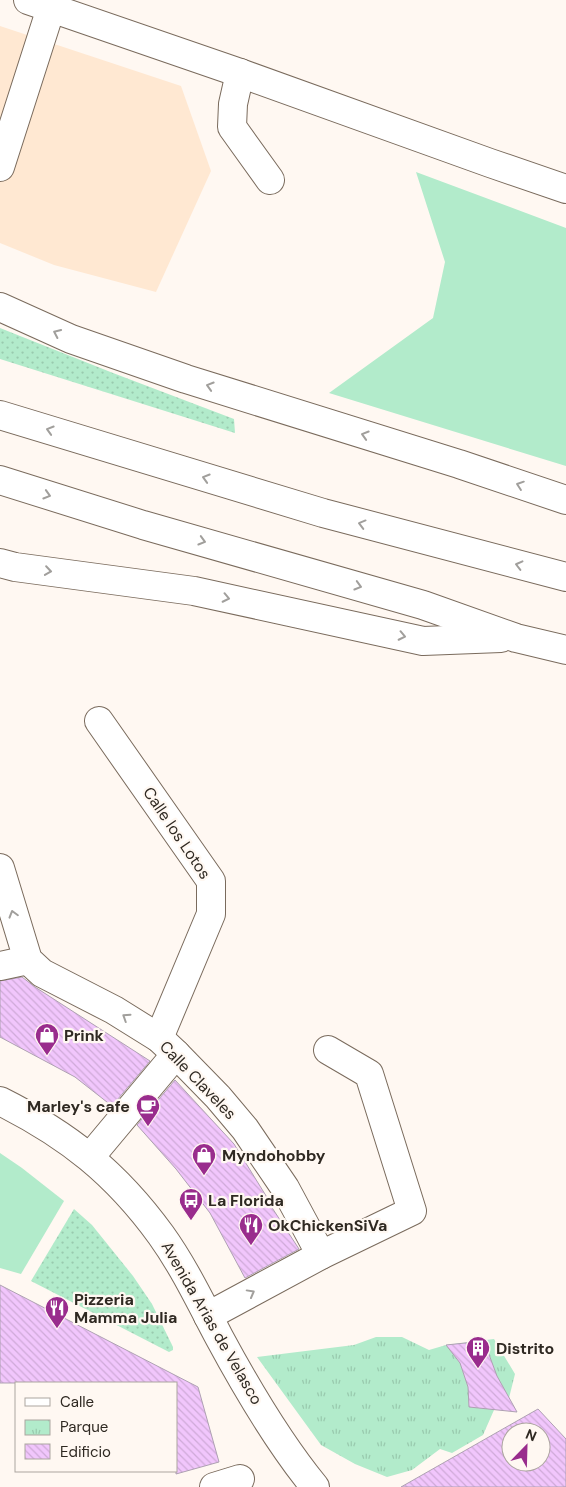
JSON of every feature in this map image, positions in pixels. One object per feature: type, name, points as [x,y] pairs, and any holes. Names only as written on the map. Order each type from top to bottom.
[{"type":"main road","points":[[0,167],[40,4],[566,189]]},
{"type":"main road","points":[[240,73],[232,104],[232,127],[270,180]]},
{"type":"main road","points":[[0,307],[71,339],[186,379],[459,464],[566,500]]},
{"type":"main road","points":[[0,415],[322,513],[566,577]]},
{"type":"main road","points":[[0,480],[143,525],[424,605],[516,638],[566,650]]},
{"type":"main road","points":[[0,563],[15,567],[194,591],[423,641],[516,638]]},
{"type":"main road","name":"Calle los Lotos","points":[[90,1157],[168,1046],[211,914],[211,881],[99,721]]},
{"type":"main road","points":[[0,868],[28,960],[0,966]]},
{"type":"main road","name":"Calle Claveles","points":[[28,960],[42,973],[114,1010],[168,1046],[218,1097],[245,1129],[285,1188],[320,1255]]},
{"type":"main road","points":[[208,1316],[320,1255],[412,1210],[369,1074],[328,1050]]},
{"type":"main road","name":"Avenida Arias de Velasco","points":[[0,1101],[56,1132],[90,1157],[113,1178],[140,1208],[181,1266],[242,1380],[295,1463],[315,1487]]},
{"type":"main road","points":[[214,1487],[240,1479]]},
{"type":"shaded area","points":[[0,26],[181,86],[211,171],[156,292],[54,265],[0,243]]},
{"type":"green space","points":[[416,172],[566,228],[566,466],[329,393],[433,318],[445,262]]},
{"type":"green space","points":[[0,328],[234,419],[235,433],[0,359]]},
{"type":"green space","points":[[0,1153],[64,1201],[21,1274],[0,1268]]},
{"type":"green space","points":[[74,1209],[92,1225],[133,1276],[152,1304],[173,1350],[169,1352],[31,1281]]},
{"type":"green space","points":[[376,1337],[402,1337],[429,1350],[446,1345],[494,1339],[515,1374],[509,1398],[494,1410],[483,1435],[452,1453],[440,1449],[412,1470],[387,1477],[355,1464],[321,1445],[257,1357],[354,1345]]},
{"type":"building","points":[[22,977],[150,1061],[112,1106],[75,1077],[0,1037],[0,981]]},
{"type":"building","points":[[175,1080],[234,1144],[299,1249],[245,1278],[210,1213],[176,1169],[137,1125]]},
{"type":"building","points":[[0,1285],[198,1387],[219,1462],[176,1474],[178,1472],[178,1382],[0,1383]]},
{"type":"building","name":"Distrito","points":[[484,1341],[497,1376],[517,1412],[469,1407],[468,1387],[460,1363],[446,1345]]},
{"type":"building","points":[[538,1409],[550,1422],[515,1422]]},
{"type":"building","points":[[551,1423],[566,1439],[566,1487],[401,1487],[501,1430],[501,1472],[551,1472]]},
{"type":"place","name":"Prink","points":[[47,1056]]},
{"type":"place","name":"Marley's cafe","points":[[148,1127]]},
{"type":"place","name":"Myndohobby","points":[[204,1176]]},
{"type":"place","name":"La Florida","points":[[191,1221]]},
{"type":"place","name":"OkChickenSiVa","points":[[251,1246]]},
{"type":"place","name":"Pizzeria Mamma Julia","points":[[57,1329]]},
{"type":"place","name":"Distrito","points":[[478,1369]]}]
